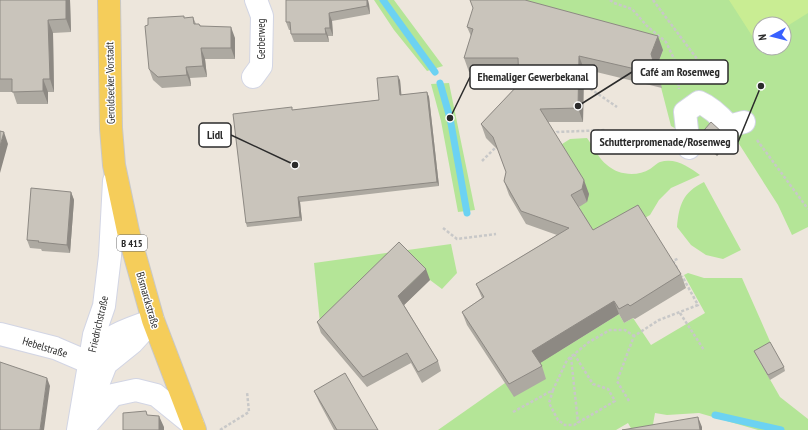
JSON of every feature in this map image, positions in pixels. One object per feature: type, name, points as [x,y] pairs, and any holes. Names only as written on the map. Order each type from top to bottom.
[{"type":"main road","name":"Geroldsecker Vorstadt","points":[[109,0],[111,128],[114,165]]},
{"type":"main road","name":"Bismarckstraße","points":[[114,165],[128,231],[152,320],[194,428]]},
{"type":"street","name":"Gerberweg","points":[[253,77],[261,66],[262,16],[256,0]]},
{"type":"street","points":[[689,148],[685,112],[699,102],[705,104],[720,116],[729,126],[744,122]]},
{"type":"street","name":"Friedrichstraße","points":[[80,430],[94,335],[104,306],[110,256],[114,165]]},
{"type":"street","name":"Friedrichstraße","points":[[90,363],[98,348],[112,338],[152,320]]},
{"type":"street","name":"Friedrichstraße","points":[[80,430],[106,364],[132,343],[152,320]]},
{"type":"street","name":"Hebelstraße","points":[[0,334],[55,348],[90,363]]},
{"type":"street","points":[[80,430],[113,395],[136,390],[156,395],[194,428]]},
{"type":"path","points":[[610,0],[614,4],[632,9],[647,26],[666,42],[677,65],[679,87],[685,112]]},
{"type":"path","points":[[582,83],[617,107]]},
{"type":"path","points":[[552,137],[557,132],[606,130]]},
{"type":"path","points":[[482,161],[495,148]]},
{"type":"path","points":[[443,228],[457,239],[496,234]]},
{"type":"path","points":[[630,401],[618,382],[634,336],[659,320],[698,305],[672,262],[680,258]]},
{"type":"path","points":[[680,313],[704,350]]},
{"type":"path","points":[[574,354],[593,384],[608,389],[615,400],[578,423],[565,426],[558,420],[549,403],[553,390],[567,360],[571,358],[574,354],[589,342],[610,330],[625,330],[634,336]]},
{"type":"path","points":[[571,358],[578,423]]},
{"type":"path","points":[[513,412],[553,390]]},
{"type":"path","points":[[220,430],[249,412],[246,392]]},
{"type":"green space","points":[[374,0],[394,0],[443,66],[427,71],[394,30]]},
{"type":"green space","points":[[500,0],[808,0],[808,227],[792,235],[778,205],[734,136],[717,122],[699,142],[671,126],[656,68],[663,50]]},
{"type":"green space","points":[[729,0],[808,0],[808,13],[792,23],[792,16],[752,16],[752,36]]},
{"type":"green space","points":[[449,83],[475,210],[458,212],[441,121],[431,84]]},
{"type":"green space","points":[[587,138],[604,162],[611,168],[622,173],[634,174],[645,172],[660,162],[671,161],[682,164],[700,175],[671,188],[659,200],[650,215],[586,251],[578,212],[580,207],[559,146],[570,139]]},
{"type":"green space","points":[[704,182],[741,250],[723,259],[706,255],[691,245],[677,227],[679,212],[683,200],[691,190]]},
{"type":"green space","points":[[451,244],[457,273],[442,289],[430,280],[321,333],[314,263]]},
{"type":"green space","points":[[688,273],[704,278],[742,278],[772,346],[756,355],[780,397],[808,419],[808,430],[758,430],[699,413],[667,415],[655,413],[652,430],[632,430],[628,423],[616,430],[438,430],[505,383],[534,359],[561,350],[619,314],[624,323],[633,318],[651,345],[705,313],[684,275]]},
{"type":"building","points":[[0,0],[66,0],[66,19],[48,20],[50,79],[43,79],[43,91],[12,92],[12,79],[0,79]]},
{"type":"building","points":[[286,0],[367,0],[367,6],[329,13],[330,28],[325,28],[326,34],[291,34],[290,22],[286,22]]},
{"type":"building","points":[[470,0],[525,0],[658,36],[651,54],[657,74],[579,56],[578,108],[540,109],[584,180],[582,189],[571,195],[593,230],[638,205],[681,274],[630,306],[628,304],[619,309],[614,301],[532,351],[542,366],[509,384],[462,312],[484,297],[476,284],[569,228],[521,211],[504,181],[506,172],[493,137],[481,124],[519,84],[518,58],[464,58],[473,29],[467,27],[473,8]]},
{"type":"building","points":[[184,16],[184,18],[193,17],[194,24],[199,24],[200,26],[231,27],[231,48],[201,48],[203,66],[186,67],[187,75],[158,77],[149,69],[145,26],[148,25],[148,18]]},
{"type":"building","points":[[398,76],[400,95],[427,92],[437,182],[298,197],[300,217],[246,223],[233,114],[292,107],[292,110],[379,100],[377,78]]},
{"type":"building","points":[[711,122],[723,133],[730,134],[715,152],[699,139],[699,136]]},
{"type":"building","points":[[0,131],[4,132],[0,146]]},
{"type":"building","points":[[31,188],[71,192],[67,245],[27,240]]},
{"type":"building","points":[[399,242],[426,269],[398,296],[438,361],[418,372],[407,353],[363,377],[317,322]]},
{"type":"building","points":[[770,342],[784,367],[768,375],[754,351]]},
{"type":"building","points":[[0,362],[47,378],[40,430],[0,430]]},
{"type":"building","points":[[345,373],[378,430],[337,430],[314,391]]},
{"type":"building","points":[[146,411],[147,415],[159,416],[159,430],[123,430],[123,413]]},
{"type":"building","points":[[698,417],[700,430],[622,430]]},
{"type":"waterway","points":[[383,0],[435,72]]},
{"type":"waterway","points":[[440,83],[450,118],[467,213]]},
{"type":"waterway","points":[[715,415],[781,430]]},
{"type":"place","name":"Schutterpromenade/Rosenweg","points":[[761,86]]},
{"type":"place","name":"Café am Rosenweg","points":[[578,106]]},
{"type":"place","name":"Ehemaliger Gewerbekanal","points":[[450,118]]},
{"type":"place","name":"Lidl","points":[[295,165]]}]
